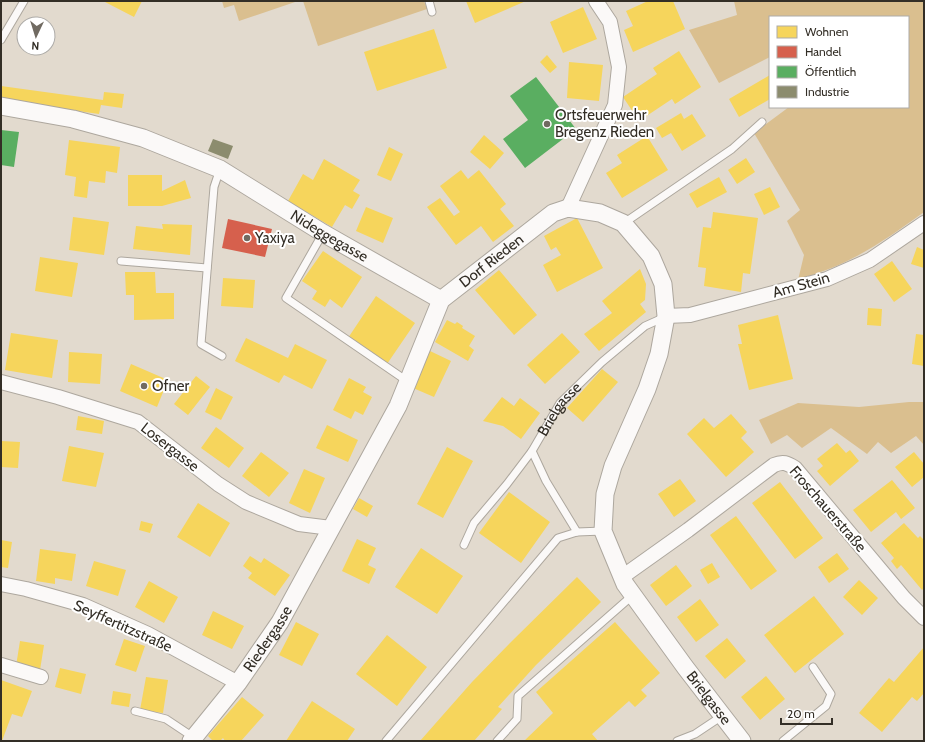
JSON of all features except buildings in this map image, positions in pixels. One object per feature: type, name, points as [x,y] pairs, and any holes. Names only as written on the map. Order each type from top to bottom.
[{"type":"street","points":[[568,208],[615,105],[619,67],[610,22],[596,1]]},
{"type":"street","name":"Nideggegasse","points":[[1,106],[73,119],[143,138],[220,168],[323,233],[440,300]]},
{"type":"street","name":"Brielgasse","points":[[568,208],[600,213],[623,223],[651,256],[663,284],[666,316],[659,354],[647,389],[613,466],[605,494],[603,531],[622,577],[633,595],[742,741]]},
{"type":"street","name":"Dorf Rieden","points":[[440,300],[553,213],[568,208]]},
{"type":"street","name":"Am Stein","points":[[666,316],[690,315],[827,280],[870,260],[924,223]]},
{"type":"street","points":[[331,528],[398,406],[440,300]]},
{"type":"street","name":"Losergasse","points":[[1,382],[58,397],[138,422],[218,484],[246,502],[299,524],[331,528]]},
{"type":"street","name":"Froschauerstraße","points":[[622,577],[688,530],[774,465],[781,462],[788,463],[795,468],[904,598],[924,618]]},
{"type":"street","name":"Riedergasse","points":[[192,739],[238,683],[280,622],[331,528]]},
{"type":"street","name":"Seyffertitzstraße","points":[[1,584],[26,589],[83,605],[148,634],[238,683]]},
{"type":"street","points":[[1,665],[41,677]]},
{"type":"lane","points":[[1,40],[24,1]]},
{"type":"lane","points":[[429,1],[432,12]]},
{"type":"lane","points":[[623,223],[732,149],[762,122]]},
{"type":"lane","points":[[220,168],[214,187],[201,344],[222,356]]},
{"type":"lane","points":[[323,233],[286,298],[407,381]]},
{"type":"lane","points":[[121,261],[207,268]]},
{"type":"lane","name":"Brielgasse","points":[[578,532],[546,481],[532,451],[560,403],[602,362],[645,326],[666,316]]},
{"type":"lane","points":[[464,546],[474,523],[507,484],[532,451]]},
{"type":"lane","points":[[386,741],[558,538],[578,532],[603,531]]},
{"type":"lane","points":[[497,741],[517,719],[518,696],[633,595]]},
{"type":"lane","points":[[783,741],[826,706],[831,694],[813,667]]},
{"type":"lane","points":[[135,711],[166,719],[192,739]]},
{"type":"lane","points":[[677,741],[694,734],[722,716]]},
{"type":"shaded area","points":[[222,1],[298,1],[239,21],[234,5],[224,8]]},
{"type":"shaded area","points":[[303,1],[424,1],[427,9],[318,46]]},
{"type":"shaded area","points":[[734,1],[924,1],[924,212],[883,241],[850,260],[798,280],[804,255],[787,221],[800,210],[754,133],[788,108],[909,108],[909,16],[769,16],[769,58],[719,83],[689,30],[737,15]]},
{"type":"shaded area","points":[[924,402],[924,445],[916,436],[891,453],[878,442],[867,454],[831,428],[802,448],[787,435],[771,444],[759,420],[798,403],[859,407]]},
{"type":"place","name":"Ortsfeuerwehr Bregenz Rieden","points":[[547,124]]},
{"type":"place","name":"Yaxiya","points":[[247,238]]},
{"type":"place","name":"Ofner","points":[[144,386]]}]
